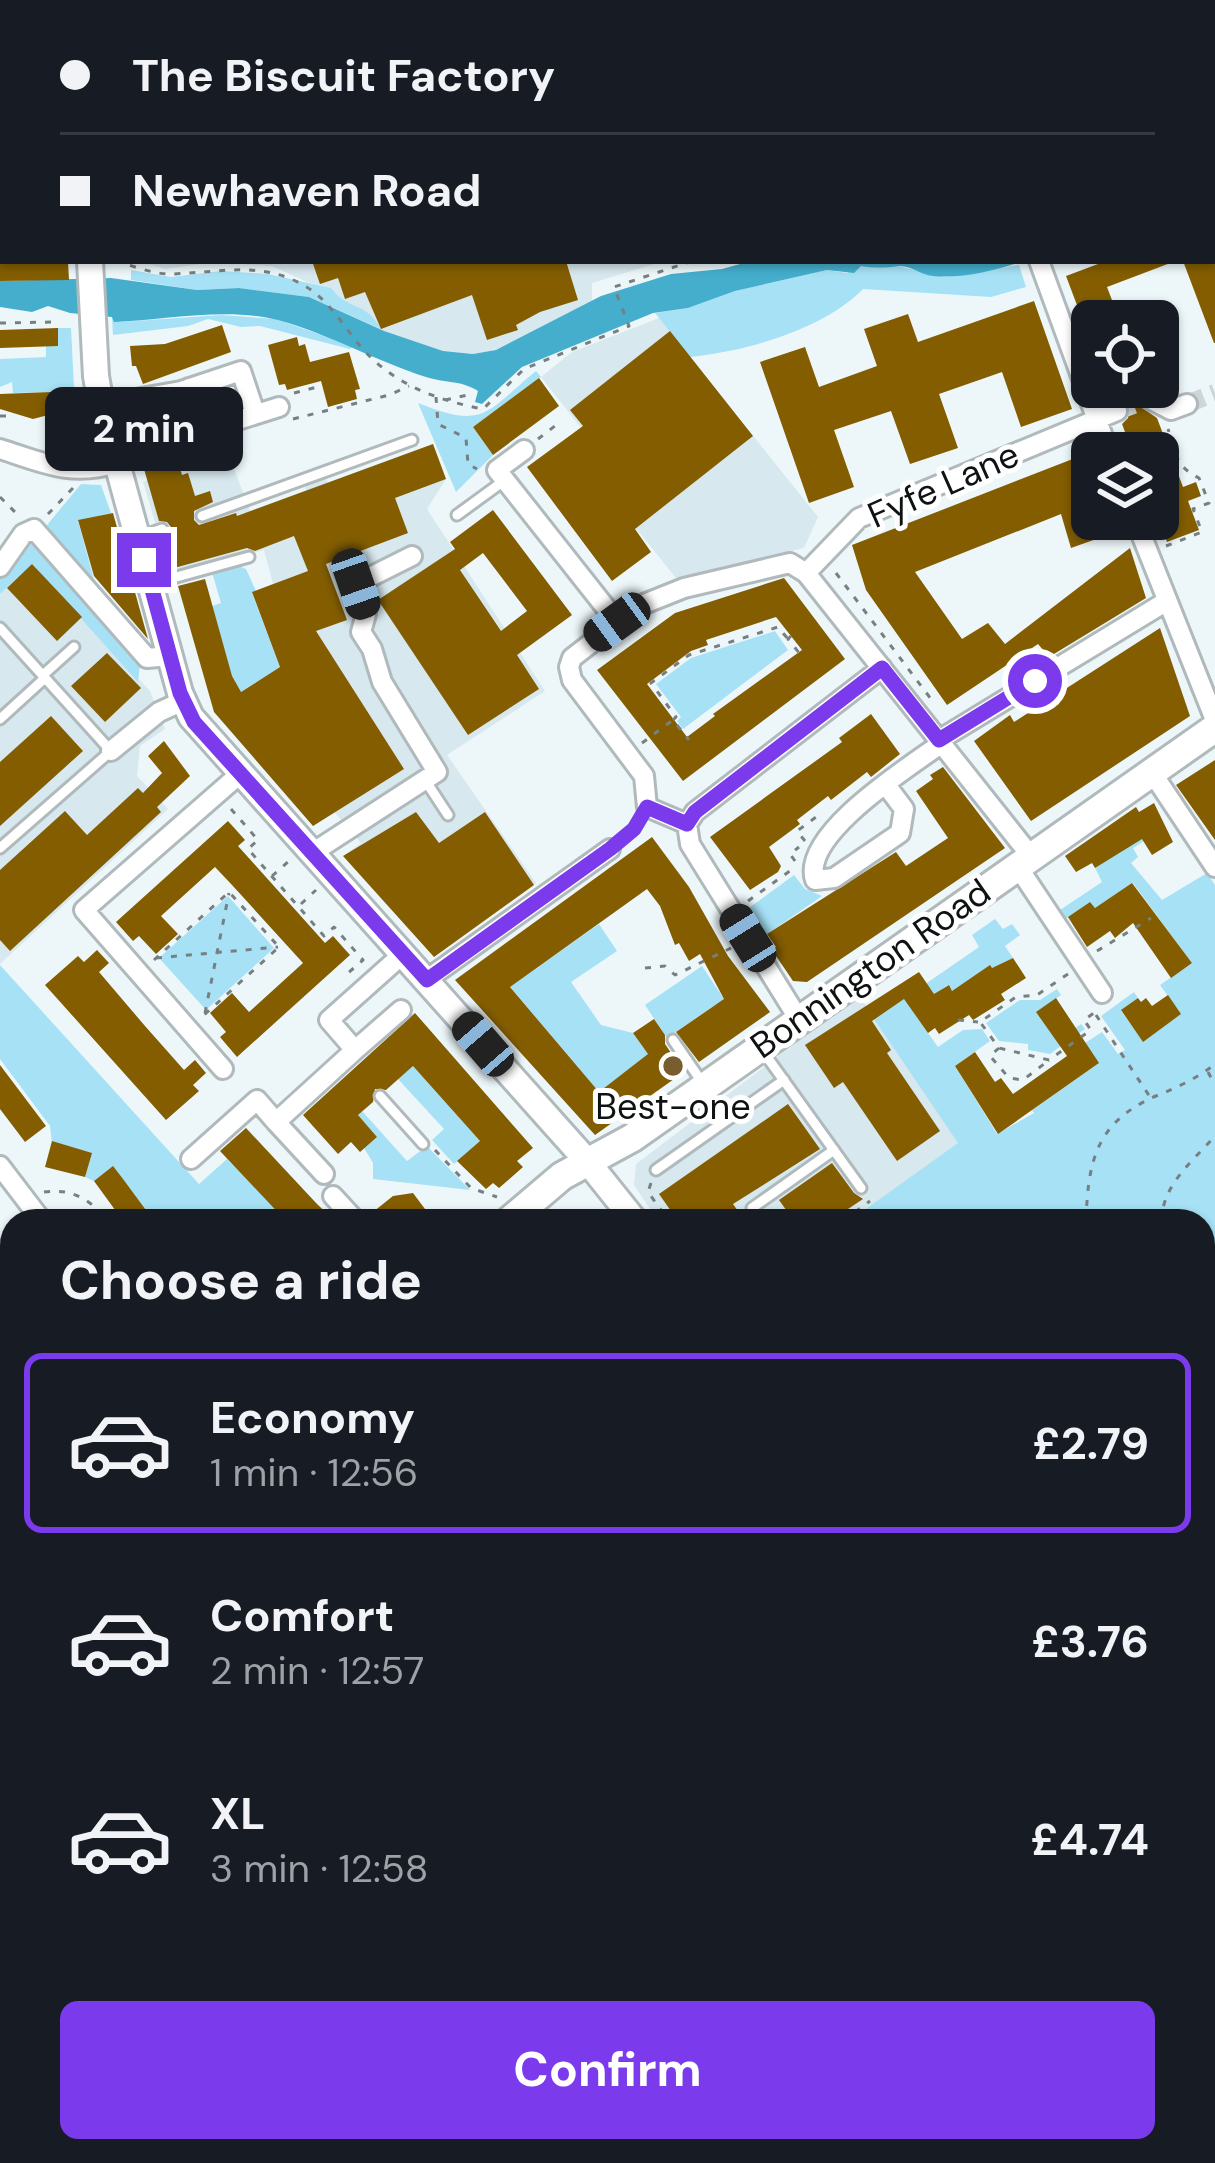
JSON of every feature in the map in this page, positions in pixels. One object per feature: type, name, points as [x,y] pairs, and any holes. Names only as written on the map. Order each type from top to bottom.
[{"type":"main road","name":"Bonnington Road","points":[[523,1209],[562,1176],[632,1138],[1215,724]]},
{"type":"street","points":[[90,264],[101,405],[116,463],[150,533],[151,584],[183,701],[194,722],[241,773],[302,856],[427,980],[625,1209]]},
{"type":"street","points":[[1040,266],[1101,432]]},
{"type":"street","points":[[101,405],[190,388],[241,371],[255,413]]},
{"type":"street","points":[[190,388],[202,430],[279,406]]},
{"type":"street","points":[[1179,407],[1187,404]]},
{"type":"street","name":"Fyfe Lane","points":[[803,570],[859,518],[1117,410]]},
{"type":"street","points":[[0,448],[64,470],[116,463]]},
{"type":"street","points":[[524,450],[501,475],[617,622]]},
{"type":"street","points":[[0,567],[32,528],[147,658],[170,656]]},
{"type":"street","points":[[1143,540],[1215,724]]},
{"type":"street","points":[[302,856],[437,772],[382,682],[362,632],[367,614],[356,584],[412,556]]},
{"type":"street","points":[[687,824],[647,807],[644,776],[572,680],[569,667],[583,648],[639,606],[777,563],[803,570],[940,741],[1023,860],[1102,993]]},
{"type":"street","points":[[886,784],[905,814],[900,833],[834,878],[815,880],[812,868],[823,842],[886,784],[940,741],[1167,602]]},
{"type":"street","points":[[798,1018],[690,844],[687,824],[695,812],[882,668]]},
{"type":"street","points":[[111,751],[159,712],[183,701]]},
{"type":"street","points":[[1150,771],[1215,867]]},
{"type":"street","points":[[223,1069],[84,910],[241,773]]},
{"type":"street","points":[[427,980],[610,849]]},
{"type":"street","points":[[352,1059],[329,1020],[403,954]]},
{"type":"street","points":[[276,1122],[352,1059],[401,1010]]},
{"type":"street","points":[[191,1159],[257,1100],[324,1174]]},
{"type":"street","points":[[0,1166],[33,1209]]},
{"type":"street","points":[[333,1196],[345,1209]]},
{"type":"lane","points":[[202,516],[412,440]]},
{"type":"lane","points":[[457,515],[501,475]]},
{"type":"lane","points":[[151,584],[249,557]]},
{"type":"lane","points":[[0,628],[111,751],[0,848]]},
{"type":"lane","points":[[0,719],[74,647]]},
{"type":"lane","points":[[425,780],[448,814]]},
{"type":"lane","points":[[610,849],[634,829],[647,807]]},
{"type":"lane","points":[[673,1040],[705,1085]]},
{"type":"lane","points":[[758,1046],[861,1188]]},
{"type":"lane","points":[[656,1171],[784,1080]]},
{"type":"lane","points":[[380,1096],[423,1144]]},
{"type":"lane","points":[[752,1208],[834,1150]]},
{"type":"path","points":[[128,264],[166,274],[218,268],[269,270],[306,286],[322,299],[365,352],[409,386],[483,409],[524,369],[629,326],[614,287],[683,264]]},
{"type":"path","points":[[0,323],[56,322]]},
{"type":"path","points":[[321,386],[279,397],[279,406],[290,420],[409,386]]},
{"type":"path","points":[[445,400],[472,394]]},
{"type":"path","points":[[436,397],[438,424],[466,438],[468,464],[501,475]]},
{"type":"path","points":[[0,416],[8,416]]},
{"type":"path","points":[[1148,553],[1202,532],[1193,509],[1209,503],[1199,478],[1185,473],[1179,463],[1165,418]]},
{"type":"path","points":[[524,450],[560,422]]},
{"type":"path","points":[[0,497],[32,528],[88,470]]},
{"type":"path","points":[[628,753],[676,717],[651,683],[689,656],[778,627],[800,654]]},
{"type":"path","points":[[673,720],[689,740]]},
{"type":"path","points":[[218,794],[258,840],[248,849],[298,907],[324,936],[334,927],[363,960],[347,974]]},
{"type":"path","points":[[272,876],[302,856]]},
{"type":"path","points":[[298,907],[318,889]]},
{"type":"path","points":[[229,892],[279,947]]},
{"type":"path","points":[[229,892],[205,1014],[279,947]]},
{"type":"path","points":[[229,892],[154,958],[279,947]]},
{"type":"path","points":[[1081,961],[1151,918]]},
{"type":"path","points":[[645,968],[665,967],[674,975],[748,938]]},
{"type":"path","points":[[958,1020],[980,1022],[1016,997],[1036,995],[1059,980]]},
{"type":"path","points":[[998,1048],[990,1056],[1009,1078],[1023,1080],[1090,1030],[1084,1020],[1094,1012],[1151,1098]]},
{"type":"path","points":[[980,1022],[998,1048],[1049,1060]]},
{"type":"path","points":[[1087,1209],[1090,1171],[1105,1132],[1117,1119],[1215,1064]]},
{"type":"path","points":[[1208,1070],[1215,1085]]},
{"type":"path","points":[[1162,1209],[1175,1182],[1215,1136]]},
{"type":"path","points":[[423,1144],[471,1188],[495,1195]]},
{"type":"path","points":[[656,1171],[648,1192],[660,1209]]},
{"type":"path","points":[[860,1209],[870,1202],[861,1188]]},
{"type":"path","points":[[28,1203],[47,1191],[73,1192],[94,1209]]},
{"type":"shaded area","points":[[148,264],[200,264],[166,269]]},
{"type":"shaded area","points":[[242,264],[654,264],[592,283],[592,303],[496,350],[473,354],[443,351],[383,331],[344,312],[331,288],[272,266]]},
{"type":"shaded area","points":[[740,264],[1012,264],[944,277],[903,266],[861,266],[854,273],[827,270],[735,291],[688,308],[653,313],[522,367],[482,404],[475,402],[478,391],[472,387],[407,371],[278,320],[217,314],[114,322],[112,317],[48,306],[32,312],[0,307],[0,281],[111,278],[197,290],[239,288],[309,297],[384,331],[443,351],[473,354],[496,350],[601,296],[671,274]]},
{"type":"shaded area","points":[[1019,265],[1026,287],[991,297],[863,289],[827,316],[783,336],[690,357],[655,313],[827,270],[847,273],[861,266],[898,266],[945,277]]},
{"type":"shaded area","points":[[131,270],[171,277],[221,271],[268,274],[331,288],[369,314],[381,329],[309,297],[239,288],[197,290],[131,280]]},
{"type":"shaded area","points":[[221,315],[276,319],[353,346],[208,319],[113,335],[112,317],[120,322]]},
{"type":"shaded area","points":[[659,318],[818,517],[804,548],[676,578],[581,460],[596,447],[541,377],[572,352]]},
{"type":"shaded area","points":[[58,328],[71,328],[75,407],[85,441],[78,456],[76,414],[52,414],[51,392],[13,393],[12,382],[0,387],[0,359],[46,357],[46,346]]},
{"type":"shaded area","points":[[536,371],[541,377],[473,427],[493,455],[456,492],[418,403],[458,415],[483,413]]},
{"type":"shaded area","points":[[433,444],[446,479],[427,509],[545,691],[447,755],[536,883],[481,921],[343,856],[361,843],[235,696],[280,667],[252,592],[273,584],[264,550],[171,575],[143,482],[227,450],[250,511],[306,490],[305,484],[325,476],[328,483]]},
{"type":"shaded area","points":[[81,484],[101,485],[111,513],[78,521],[96,587],[47,525]]},
{"type":"shaded area","points":[[31,541],[37,542],[140,665],[138,682],[32,564],[0,594],[0,578]]},
{"type":"shaded area","points":[[32,564],[150,691],[165,729],[140,746],[137,776],[168,809],[0,964],[0,594]]},
{"type":"shaded area","points":[[236,565],[246,569],[256,591],[252,593],[280,667],[214,709],[235,681],[229,676],[212,606],[221,603],[211,569]]},
{"type":"shaded area","points":[[775,631],[788,650],[683,729],[677,721],[681,717],[656,684],[691,658]]},
{"type":"shaded area","points":[[1139,833],[1144,841],[1133,848],[1138,857],[1131,863],[1162,900],[1207,873],[1215,885],[1215,1209],[866,1209],[958,1143],[872,1016],[879,1016],[979,947],[972,935],[995,919],[1003,929],[1012,924],[1020,935],[1005,946],[1013,958],[990,966],[952,991],[948,985],[912,1010],[938,1047],[963,1030],[982,1029],[990,1041],[955,1066],[997,1134],[1034,1113],[1098,1064],[1085,1043],[1102,1032],[1118,1054],[1125,1050],[1101,1016],[1134,992],[1138,998],[1121,1011],[1143,1041],[1181,1014],[1160,985],[1192,963],[1133,883],[1095,908],[1090,902],[1066,919],[1060,910],[1102,882],[1095,868],[1102,863],[1100,858]]},
{"type":"shaded area","points":[[794,875],[805,889],[822,896],[763,937],[745,911]]},
{"type":"shaded area","points":[[228,896],[274,948],[206,1010],[159,958]]},
{"type":"shaded area","points":[[599,924],[617,951],[571,982],[601,1025],[633,1033],[649,1055],[599,1092],[506,982],[522,978]]},
{"type":"shaded area","points":[[0,965],[199,1184],[227,1159],[278,1209],[145,1209],[113,1167],[94,1181],[85,1177],[91,1153],[52,1143],[50,1126],[0,1059]]},
{"type":"shaded area","points":[[702,966],[728,1005],[712,1007],[667,1038],[645,1005]]},
{"type":"shaded area","points":[[1057,989],[1061,995],[1037,1012],[1057,1041],[1081,1024],[1085,1029],[1050,1054],[1028,1050],[1028,1044],[999,1041],[986,1023],[1020,1000],[1040,1000]]},
{"type":"shaded area","points":[[859,995],[959,1143],[866,1209],[650,1209],[634,1185],[636,1164]]},
{"type":"shaded area","points":[[413,1066],[480,1141],[454,1164],[432,1140],[444,1129],[398,1079]]},
{"type":"shaded area","points":[[362,1111],[407,1161],[427,1146],[470,1190],[373,1179],[373,1163],[364,1148],[377,1137],[358,1115]]},
{"type":"building","points":[[0,264],[68,264],[69,280],[0,281]]},
{"type":"building","points":[[313,264],[567,264],[578,300],[540,312],[516,325],[518,330],[487,340],[472,295],[381,329],[365,292],[345,299],[338,278],[320,284]]},
{"type":"building","points":[[1098,264],[1168,264],[1107,287],[1112,300],[1075,300],[1066,276]]},
{"type":"building","points":[[1184,264],[1215,264],[1214,343]]},
{"type":"building","points":[[1034,301],[1072,409],[1021,427],[1002,372],[939,394],[958,448],[910,464],[891,411],[834,430],[854,487],[809,503],[760,362],[805,347],[819,387],[877,366],[864,329],[908,314],[918,342]]},
{"type":"building","points":[[222,325],[231,352],[143,384],[132,366],[130,346],[165,344]]},
{"type":"building","points":[[58,328],[58,346],[0,348],[0,330]]},
{"type":"building","points":[[670,331],[753,436],[635,529],[651,552],[612,581],[527,467],[583,426],[570,410]]},
{"type":"building","points":[[297,337],[299,346],[305,344],[310,362],[349,352],[360,389],[355,390],[357,399],[328,407],[321,381],[287,390],[285,384],[279,385],[268,345]]},
{"type":"building","points":[[539,378],[559,406],[493,455],[473,427]]},
{"type":"building","points":[[51,392],[52,414],[33,419],[0,409],[0,394]]},
{"type":"building","points":[[163,408],[182,475],[188,473],[195,496],[210,491],[213,502],[194,511],[199,525],[237,516],[433,444],[446,479],[395,498],[408,533],[326,564],[347,620],[316,631],[404,769],[313,826],[214,712],[178,586],[205,579],[232,676],[241,692],[280,667],[252,592],[308,571],[294,536],[255,551],[247,548],[174,568],[164,538],[171,527],[159,521],[129,417]]},
{"type":"building","points":[[1130,408],[1142,408],[1157,418],[1162,432],[1125,432],[1122,424]]},
{"type":"building","points":[[1071,460],[1071,540],[1094,540],[1071,548],[1061,514],[915,572],[962,639],[988,623],[1005,644],[1130,548],[1146,598],[1049,657],[1038,644],[947,705],[866,590],[852,545]]},
{"type":"building","points":[[1179,476],[1183,487],[1196,482],[1201,496],[1188,501],[1199,530],[1179,538]]},
{"type":"building","points":[[493,510],[572,615],[517,655],[539,689],[468,735],[378,600],[455,549],[450,542]],"holes":[[[483,553],[527,611],[501,631],[460,570]]]},
{"type":"building","points":[[113,513],[148,639],[94,576],[78,520]]},
{"type":"building","points":[[32,564],[82,617],[57,641],[7,588]]},
{"type":"building","points":[[784,578],[845,659],[683,781],[597,670],[675,613]],"holes":[[[776,617],[802,650],[687,737],[647,684],[691,651],[708,645],[706,640]]]},
{"type":"building","points":[[1160,628],[1190,716],[1031,821],[974,741],[1010,715],[1014,722]]},
{"type":"building","points":[[107,653],[141,688],[105,722],[71,686]]},
{"type":"building","points":[[871,714],[900,754],[871,777],[867,772],[797,820],[800,824],[769,847],[781,866],[778,872],[750,890],[710,837],[842,742],[839,738]]},
{"type":"building","points":[[51,716],[83,751],[0,826],[0,762]]},
{"type":"building","points":[[164,741],[190,776],[157,807],[161,812],[10,951],[0,940],[0,870],[65,811],[87,835],[138,788],[143,793],[162,773],[148,756]]},
{"type":"building","points":[[1215,760],[1215,840],[1176,785]]},
{"type":"building","points":[[943,767],[1005,848],[807,982],[793,981],[767,934],[896,852],[906,866],[948,838],[916,791]]},
{"type":"building","points":[[1154,803],[1173,842],[1152,855],[1142,839],[1095,868],[1092,863],[1076,872],[1065,856],[1136,807],[1139,812]]},
{"type":"building","points":[[416,812],[439,843],[485,812],[534,885],[434,957],[343,856]]},
{"type":"building","points":[[228,821],[245,840],[238,846],[325,943],[333,936],[350,955],[237,1057],[220,1037],[226,1032],[210,1013],[232,993],[249,1012],[303,963],[215,867],[161,916],[178,934],[156,954],[139,936],[133,941],[116,922]]},
{"type":"building","points":[[652,837],[770,1012],[699,1062],[676,1032],[724,999],[700,954],[689,961],[679,943],[675,945],[660,906],[647,889],[510,987],[599,1092],[648,1054],[633,1033],[654,1019],[665,1035],[665,1044],[684,1072],[595,1135],[455,980]]},
{"type":"building","points":[[1132,883],[1192,963],[1171,978],[1133,923],[1115,938],[1110,931],[1087,947],[1068,917],[1090,902],[1095,908]]},
{"type":"building","points":[[97,950],[109,963],[99,972],[145,1026],[184,1070],[195,1060],[206,1073],[193,1085],[199,1091],[166,1120],[45,985],[78,956],[84,962]]},
{"type":"building","points":[[1013,958],[1026,978],[1001,994],[1005,1000],[973,1020],[969,1015],[939,1034],[935,1028],[928,1033],[904,999],[872,1021],[891,1050],[887,1053],[940,1131],[897,1161],[843,1082],[834,1088],[805,1045],[919,972],[934,994],[949,985],[952,991],[990,965]]},
{"type":"building","points":[[1168,995],[1181,1014],[1143,1042],[1121,1010],[1138,998],[1141,1002],[1146,998],[1152,1006]]},
{"type":"building","points":[[1056,998],[1099,1063],[998,1134],[955,1066],[975,1052],[995,1082],[1001,1078],[1013,1094],[1067,1056],[1036,1012]]},
{"type":"building","points":[[415,1013],[533,1148],[517,1161],[523,1167],[499,1188],[493,1183],[486,1189],[457,1161],[480,1141],[413,1066],[386,1090],[375,1089],[373,1102],[358,1115],[377,1137],[360,1152],[351,1142],[338,1154],[303,1115]]},
{"type":"building","points":[[0,1065],[46,1126],[25,1142],[0,1109]]},
{"type":"building","points":[[788,1104],[820,1149],[733,1204],[737,1209],[670,1209],[659,1194]]},
{"type":"building","points":[[246,1128],[322,1209],[275,1209],[220,1151]]},
{"type":"building","points":[[52,1141],[92,1153],[85,1177],[45,1167]]},
{"type":"building","points":[[832,1163],[863,1199],[848,1209],[785,1209],[779,1200]]},
{"type":"building","points":[[113,1166],[145,1209],[114,1209],[94,1181]]},
{"type":"building","points":[[413,1193],[425,1209],[377,1209],[393,1196]]},
{"type":"tunnel","points":[[1187,404],[1215,393]]},
{"type":"tunnel","points":[[1117,411],[1125,408]]},
{"type":"place","name":"Best-one","points":[[673,1066]]},
{"type":"route","points":[[144,560],[180,693],[194,722],[427,980],[610,849],[634,829],[647,807],[687,824],[695,812],[882,668],[939,740],[1035,681]]}]
